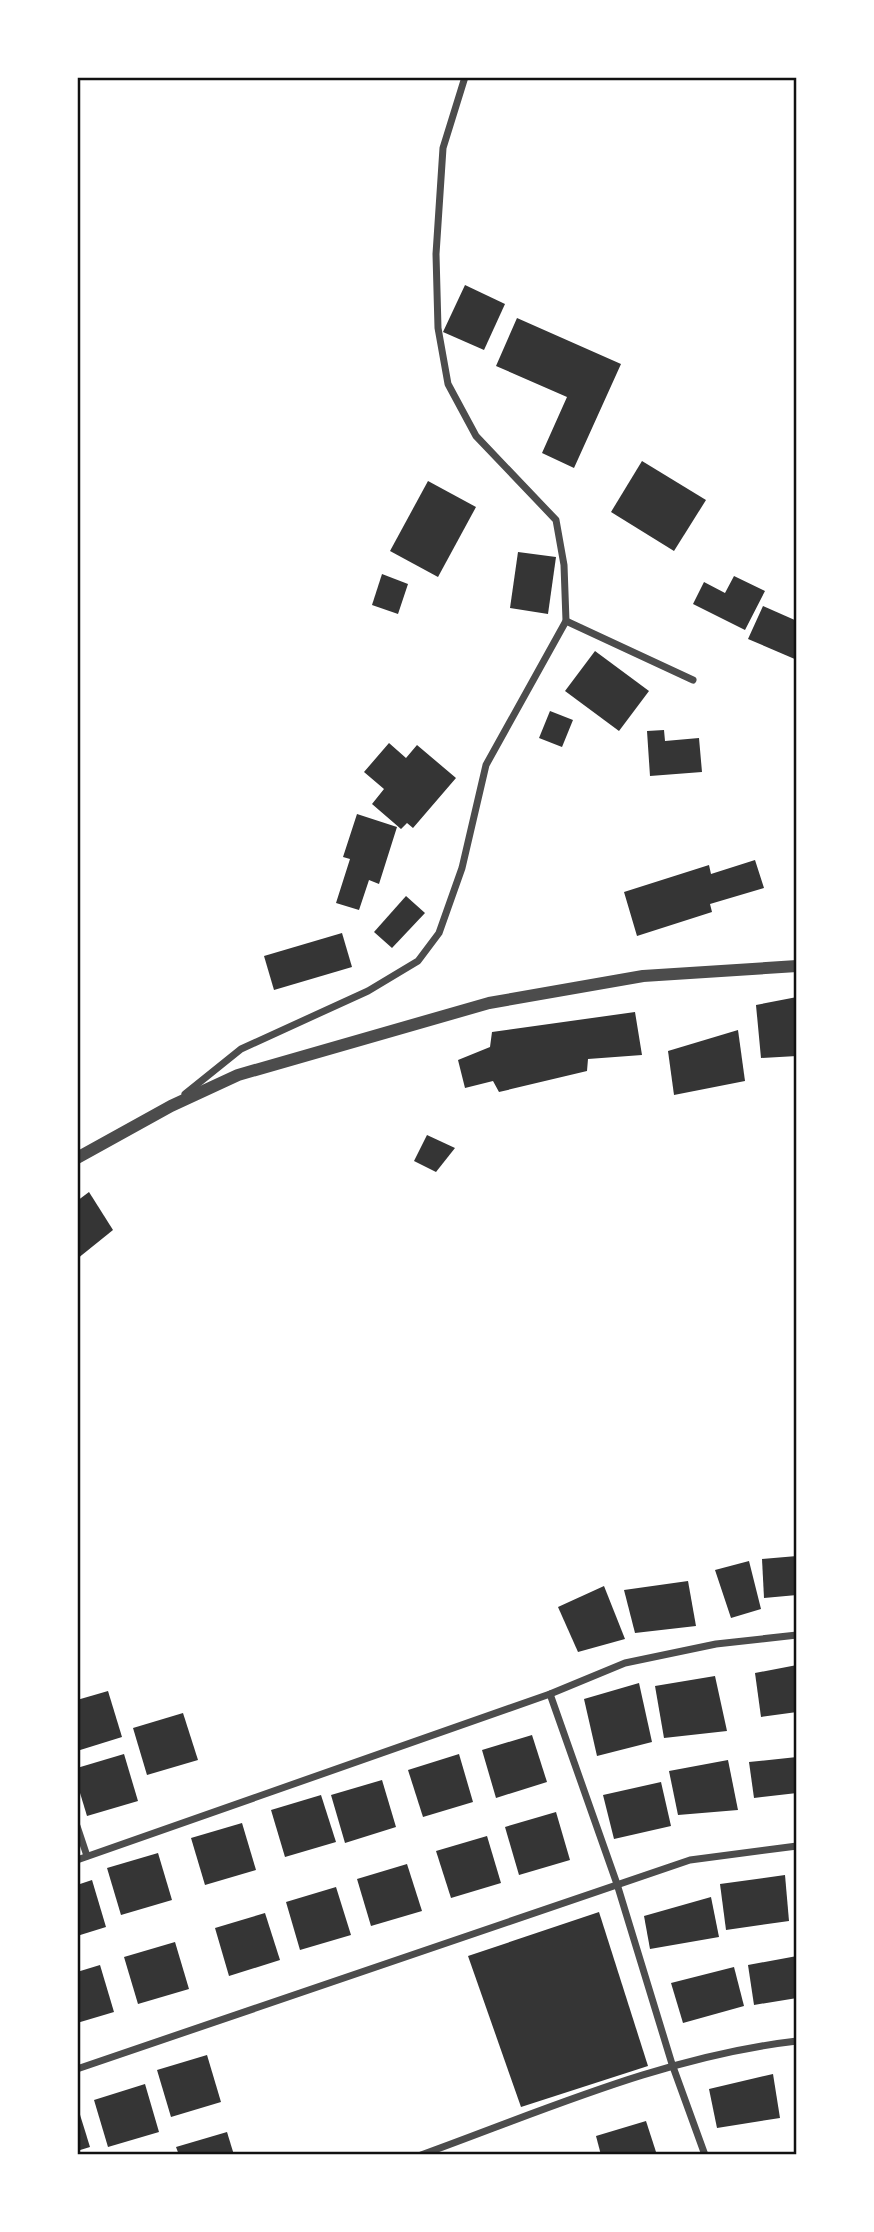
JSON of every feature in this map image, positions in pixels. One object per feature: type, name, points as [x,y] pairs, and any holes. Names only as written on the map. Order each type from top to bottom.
[{"type":"street","points":[[171,1106],[241,1049],[368,991],[418,961],[439,933],[462,868],[486,765],[566,621],[564,565],[556,520],[476,436],[448,384],[438,328],[436,254],[443,149],[465,77]]},
{"type":"street","points":[[566,621],[693,680]]},
{"type":"street","points":[[77,1158],[171,1106],[238,1075],[489,1003],[643,976],[797,966]]},
{"type":"street","points":[[77,1860],[550,1694],[625,1663],[716,1644],[797,1635]]},
{"type":"street","points":[[550,1694],[617,1884],[672,2064],[705,2155]]},
{"type":"street","points":[[77,1826],[87,1856]]},
{"type":"street","points":[[77,2069],[691,1860],[797,1846]]},
{"type":"street","points":[[421,2155],[672,2064],[753,2046],[797,2041]]},
{"type":"building","points":[[465,285],[505,304],[484,350],[443,332]]},
{"type":"building","points":[[517,318],[621,364],[574,468],[542,453],[567,397],[496,366]]},
{"type":"building","points":[[642,461],[706,500],[674,551],[611,512]]},
{"type":"building","points":[[428,481],[476,507],[438,577],[390,551]]},
{"type":"building","points":[[518,552],[556,557],[548,614],[510,608]]},
{"type":"building","points":[[382,574],[408,584],[398,614],[372,605]]},
{"type":"building","points":[[734,576],[765,591],[745,630],[693,604],[704,582],[725,593]]},
{"type":"building","points":[[763,606],[797,621],[797,660],[748,639]]},
{"type":"building","points":[[595,651],[649,691],[619,731],[565,691]]},
{"type":"building","points":[[550,711],[573,720],[562,747],[539,738]]},
{"type":"building","points":[[664,730],[665,741],[699,738],[702,772],[650,776],[647,731]]},
{"type":"building","points":[[389,743],[406,758],[417,745],[456,778],[413,828],[407,823],[401,829],[372,804],[384,789],[364,772]]},
{"type":"building","points":[[357,814],[397,827],[379,884],[369,880],[359,910],[336,903],[350,859],[343,857]]},
{"type":"building","points":[[755,860],[764,888],[710,904],[712,912],[637,936],[624,892],[709,865],[711,874]]},
{"type":"building","points":[[406,896],[425,913],[392,948],[374,932]]},
{"type":"building","points":[[342,933],[352,967],[274,990],[264,956]]},
{"type":"building","points":[[797,997],[797,1056],[761,1058],[756,1005]]},
{"type":"building","points":[[635,1012],[642,1055],[588,1059],[587,1071],[499,1092],[493,1081],[465,1088],[458,1060],[490,1047],[492,1032]]},
{"type":"building","points":[[738,1030],[745,1081],[674,1095],[668,1051]]},
{"type":"building","points":[[427,1135],[455,1148],[436,1172],[414,1161]]},
{"type":"building","points":[[89,1192],[113,1230],[77,1259],[77,1201]]},
{"type":"building","points":[[797,1556],[797,1595],[764,1598],[762,1559]]},
{"type":"building","points":[[749,1561],[761,1609],[731,1618],[715,1570]]},
{"type":"building","points":[[688,1581],[696,1626],[635,1633],[624,1590]]},
{"type":"building","points":[[604,1586],[625,1639],[578,1652],[558,1607]]},
{"type":"building","points":[[797,1665],[797,1712],[761,1717],[755,1673]]},
{"type":"building","points":[[715,1676],[727,1731],[664,1738],[655,1686]]},
{"type":"building","points":[[639,1683],[652,1742],[597,1756],[584,1699]]},
{"type":"building","points":[[108,1691],[122,1737],[77,1751],[77,1700]]},
{"type":"building","points":[[183,1713],[198,1760],[147,1775],[133,1728]]},
{"type":"building","points":[[532,1735],[547,1782],[496,1798],[482,1750]]},
{"type":"building","points":[[124,1754],[138,1801],[87,1816],[77,1783],[77,1768]]},
{"type":"building","points":[[459,1754],[473,1802],[423,1817],[408,1770]]},
{"type":"building","points":[[797,1757],[797,1793],[754,1798],[749,1762]]},
{"type":"building","points":[[728,1760],[738,1810],[678,1815],[669,1771]]},
{"type":"building","points":[[382,1780],[396,1827],[345,1843],[331,1795]]},
{"type":"building","points":[[661,1782],[671,1826],[614,1839],[603,1795]]},
{"type":"building","points":[[321,1795],[336,1842],[285,1857],[271,1810]]},
{"type":"building","points":[[556,1812],[570,1860],[519,1875],[505,1827]]},
{"type":"building","points":[[242,1823],[256,1870],[205,1885],[191,1838]]},
{"type":"building","points":[[487,1836],[501,1883],[451,1898],[436,1851]]},
{"type":"building","points":[[158,1853],[172,1900],[121,1915],[107,1868]]},
{"type":"building","points":[[407,1864],[422,1911],[371,1926],[357,1879]]},
{"type":"building","points":[[785,1875],[789,1921],[726,1930],[720,1884]]},
{"type":"building","points":[[92,1880],[106,1927],[77,1936],[77,1885]]},
{"type":"building","points":[[336,1887],[351,1935],[300,1950],[286,1902]]},
{"type":"building","points":[[711,1897],[719,1937],[650,1949],[644,1916]]},
{"type":"building","points":[[599,1912],[648,2066],[521,2107],[468,1956]]},
{"type":"building","points":[[265,1913],[280,1960],[229,1976],[215,1928]]},
{"type":"building","points":[[175,1942],[189,1989],[138,2004],[124,1957]]},
{"type":"building","points":[[797,1956],[797,1998],[754,2005],[748,1965]]},
{"type":"building","points":[[100,1965],[114,2012],[77,2023],[77,1972]]},
{"type":"building","points":[[734,1967],[744,2006],[683,2023],[671,1983]]},
{"type":"building","points":[[207,2055],[221,2102],[171,2117],[157,2070]]},
{"type":"building","points":[[773,2074],[780,2118],[717,2128],[709,2089]]},
{"type":"building","points":[[145,2084],[159,2132],[108,2147],[94,2100]]},
{"type":"building","points":[[77,2105],[90,2147],[77,2151]]},
{"type":"building","points":[[646,2121],[657,2155],[601,2155],[596,2136]]},
{"type":"building","points":[[227,2132],[234,2155],[179,2155],[176,2147]]}]
